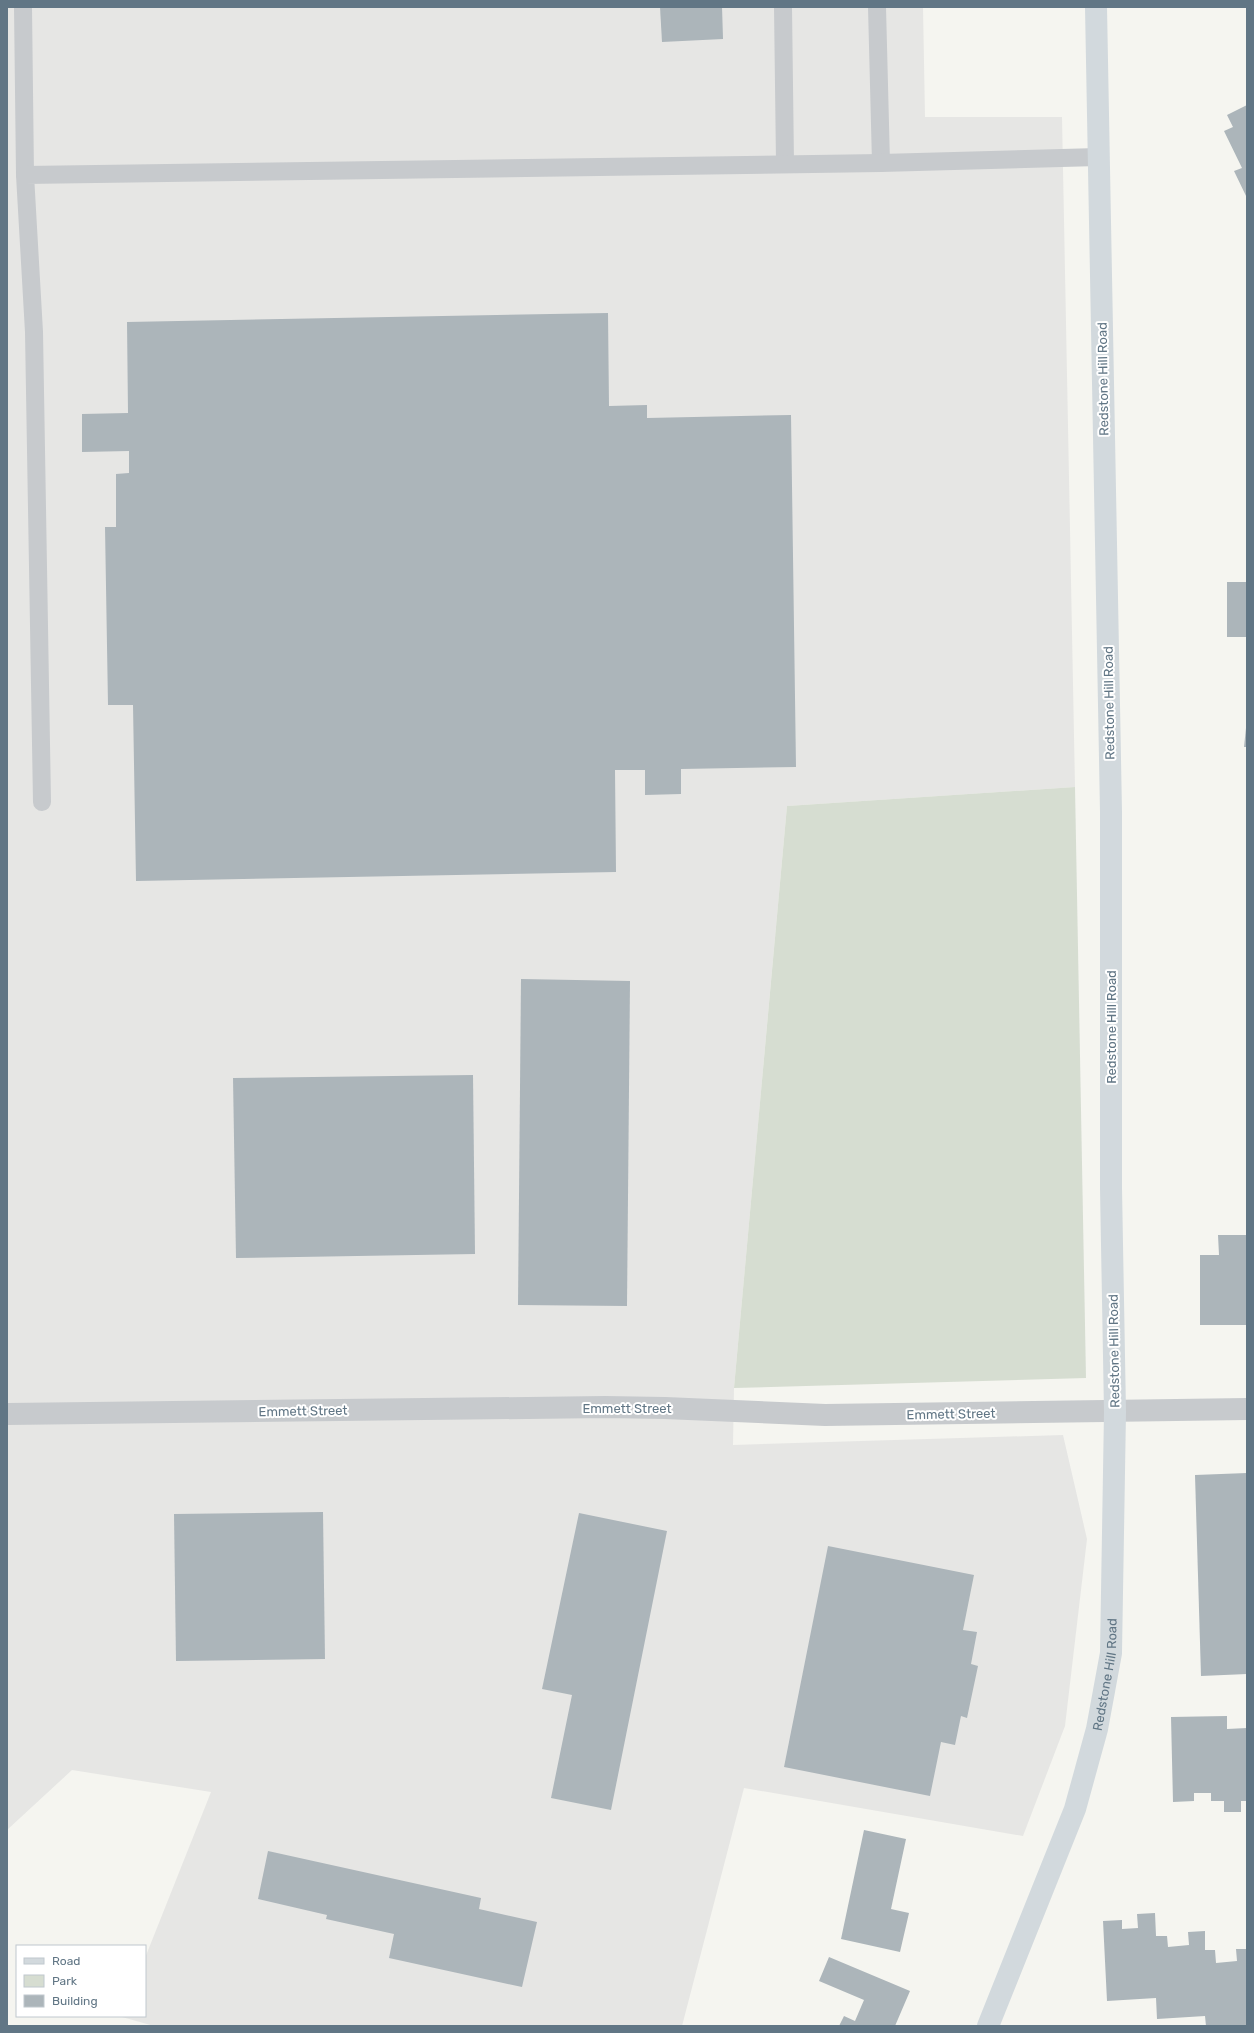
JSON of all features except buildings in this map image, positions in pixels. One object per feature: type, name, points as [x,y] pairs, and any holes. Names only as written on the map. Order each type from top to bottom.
[{"type":"main road","name":"Redstone Hill Road","points":[[988,2026],[1076,1809],[1097,1729],[1111,1653],[1115,1412],[1111,1188],[1111,804],[1096,7]]},
{"type":"street","name":"Emmett Street","points":[[7,1414],[605,1407],[665,1408],[825,1416],[1247,1409]]},
{"type":"lane","points":[[23,7],[25,175],[34,332],[42,802]]},
{"type":"lane","points":[[782,7],[785,163]]},
{"type":"lane","points":[[878,7],[881,163]]},
{"type":"lane","points":[[25,175],[300,172],[785,163],[881,163],[1098,157]]},
{"type":"shaded area","points":[[7,7],[923,7],[925,117],[1062,117],[1075,787],[787,806],[734,1388],[733,1445],[1063,1435],[1087,1539],[1065,1726],[1023,1836],[744,1788],[682,2026],[154,2026],[122,2017],[146,2017],[146,1955],[211,1792],[72,1770],[7,1830]]},
{"type":"green space","points":[[1075,787],[1086,1378],[734,1388],[787,806]]}]
